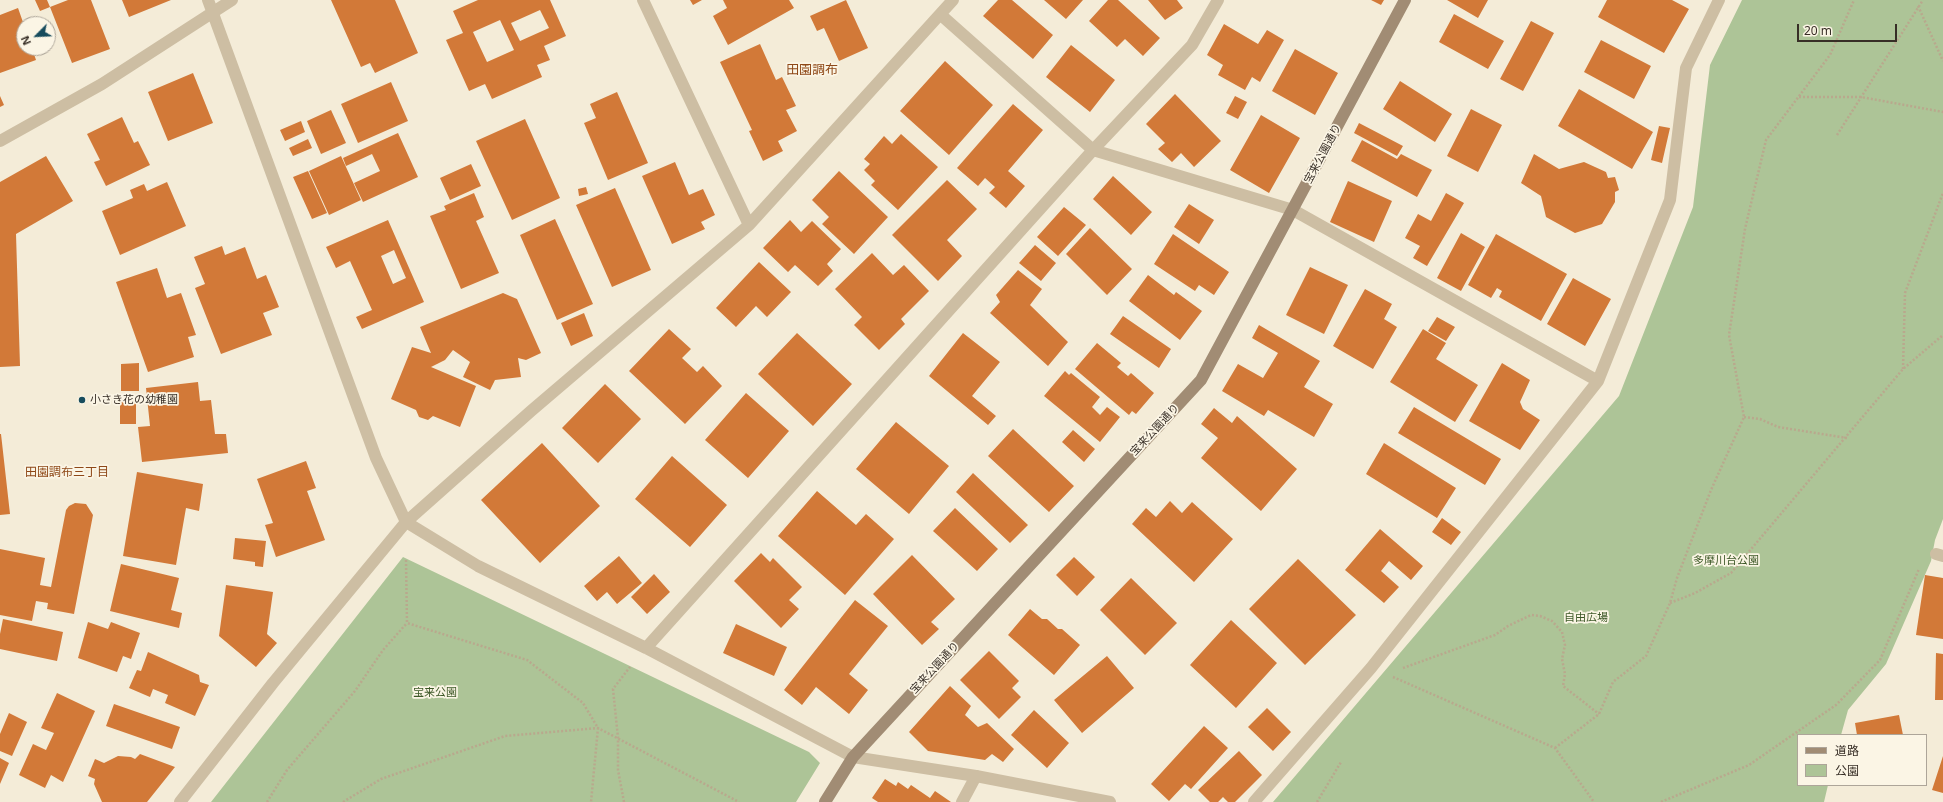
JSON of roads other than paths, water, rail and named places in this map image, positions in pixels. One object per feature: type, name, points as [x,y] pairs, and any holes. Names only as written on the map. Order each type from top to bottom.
[{"type":"street","points":[[208,0],[376,458],[406,522],[478,566],[646,648],[853,756],[976,776],[1082,799],[1110,802]]},
{"type":"street","points":[[0,142],[102,84],[232,0]]},
{"type":"street","points":[[643,0],[749,225]]},
{"type":"street","points":[[180,802],[273,683],[406,522],[531,411],[749,225],[953,0]]},
{"type":"street","points":[[646,648],[1093,150],[1192,45],[1218,0]]},
{"type":"street","name":"宝来公園通り","points":[[824,802],[853,756],[1201,380],[1405,0]]},
{"type":"street","points":[[1254,802],[1370,668],[1598,381],[1670,200],[1686,68],[1719,0]]},
{"type":"street","points":[[941,15],[1093,150],[1293,210],[1598,381]]},
{"type":"street","points":[[962,802],[976,776]]},
{"type":"place","name":"小さき花の幼稚園","points":[[82,400]]},
{"type":"district","name":"田園調布","points":[[812,70]]},
{"type":"district","name":"田園調布三丁目","points":[[67,473]]},
{"type":"park label","name":"多摩川台公園","points":[[1726,561]]},
{"type":"park label","name":"自由広場","points":[[1586,618]]},
{"type":"park label","name":"宝来公園","points":[[435,693]]}]
